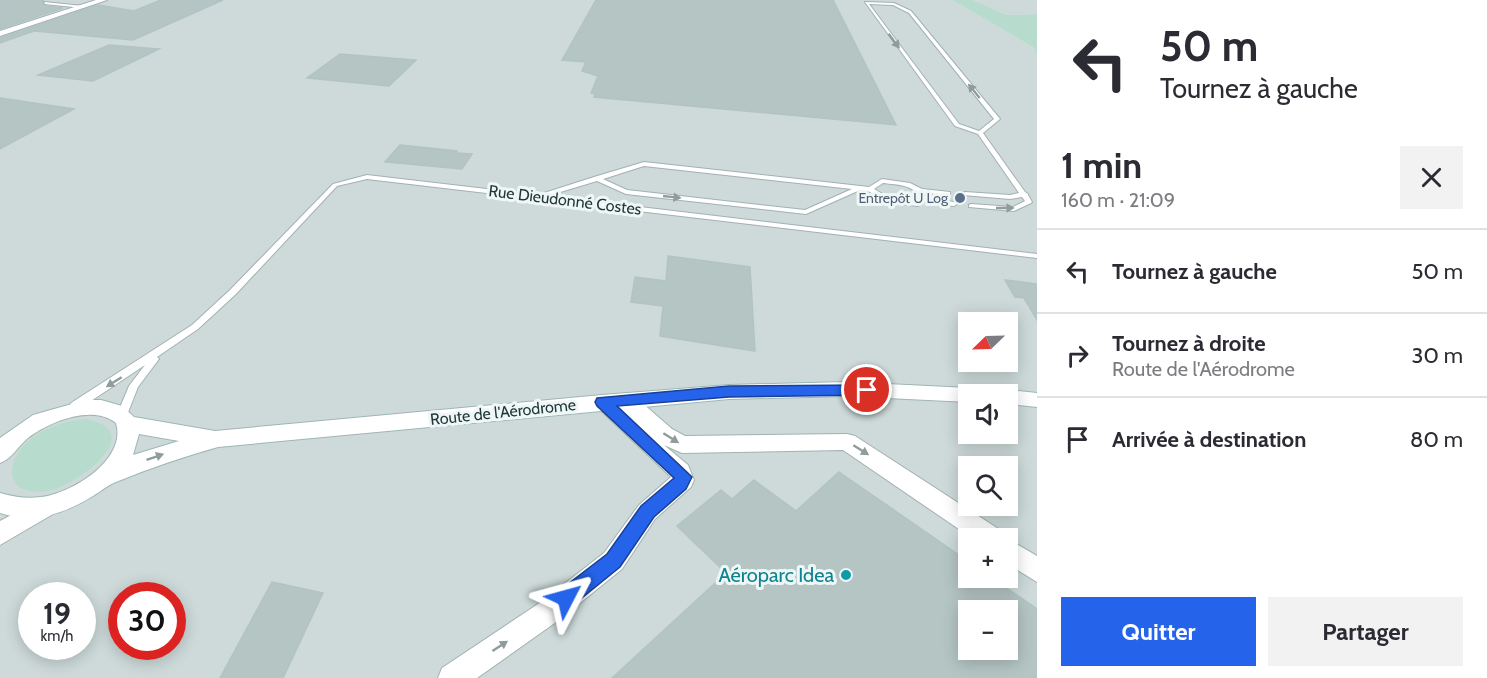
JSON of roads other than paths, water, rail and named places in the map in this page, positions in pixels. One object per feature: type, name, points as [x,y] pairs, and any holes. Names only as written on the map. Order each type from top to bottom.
[{"type":"street","points":[[0,34],[104,0]]},
{"type":"street","name":"Route de l'Aérodrome","points":[[101,478],[155,456],[218,439],[729,392],[846,389],[958,394]]},
{"type":"street","points":[[1018,398],[1037,400]]},
{"type":"street","points":[[614,401],[682,445],[848,442],[976,528]]},
{"type":"street","points":[[452,678],[550,611],[613,561],[647,512],[683,480],[684,477],[680,472],[614,401]]},
{"type":"street","name":"Route de l'Aérodrome","points":[[25,430],[53,415],[94,406],[112,411],[124,421],[218,439]]},
{"type":"street","points":[[0,534],[45,507],[72,497],[101,478],[114,466],[126,447],[129,432],[124,421]]},
{"type":"street","points":[[0,438],[25,430]]},
{"type":"street","points":[[0,454],[9,441],[25,430]]},
{"type":"street","points":[[0,503],[17,508],[45,507]]},
{"type":"street","points":[[1018,557],[1037,570]]},
{"type":"lane","points":[[45,3],[83,7]]},
{"type":"lane","points":[[971,206],[1014,209],[1029,202],[980,133],[957,125],[866,3],[894,4],[910,12],[997,119],[980,133]]},
{"type":"lane","points":[[539,197],[644,164],[870,189],[889,201],[918,204],[924,200],[954,204]]},
{"type":"lane","name":"Rue Dieudonné Costes","points":[[68,411],[160,353],[195,327],[233,292],[335,185],[367,177],[1037,256]]},
{"type":"lane","points":[[596,178],[626,192],[806,212],[860,188]]},
{"type":"lane","points":[[870,189],[882,181],[908,184],[920,191],[948,193]]},
{"type":"lane","points":[[920,191],[924,200]]},
{"type":"lane","points":[[965,195],[1010,197],[1024,194]]},
{"type":"lane","name":"Rue Dieudonné Costes","points":[[124,421],[134,386],[160,353]]},
{"type":"place","name":"Entrepôt U Log","points":[[960,198]]},
{"type":"place","name":"Aéroparc Idea","points":[[846,575]]}]
